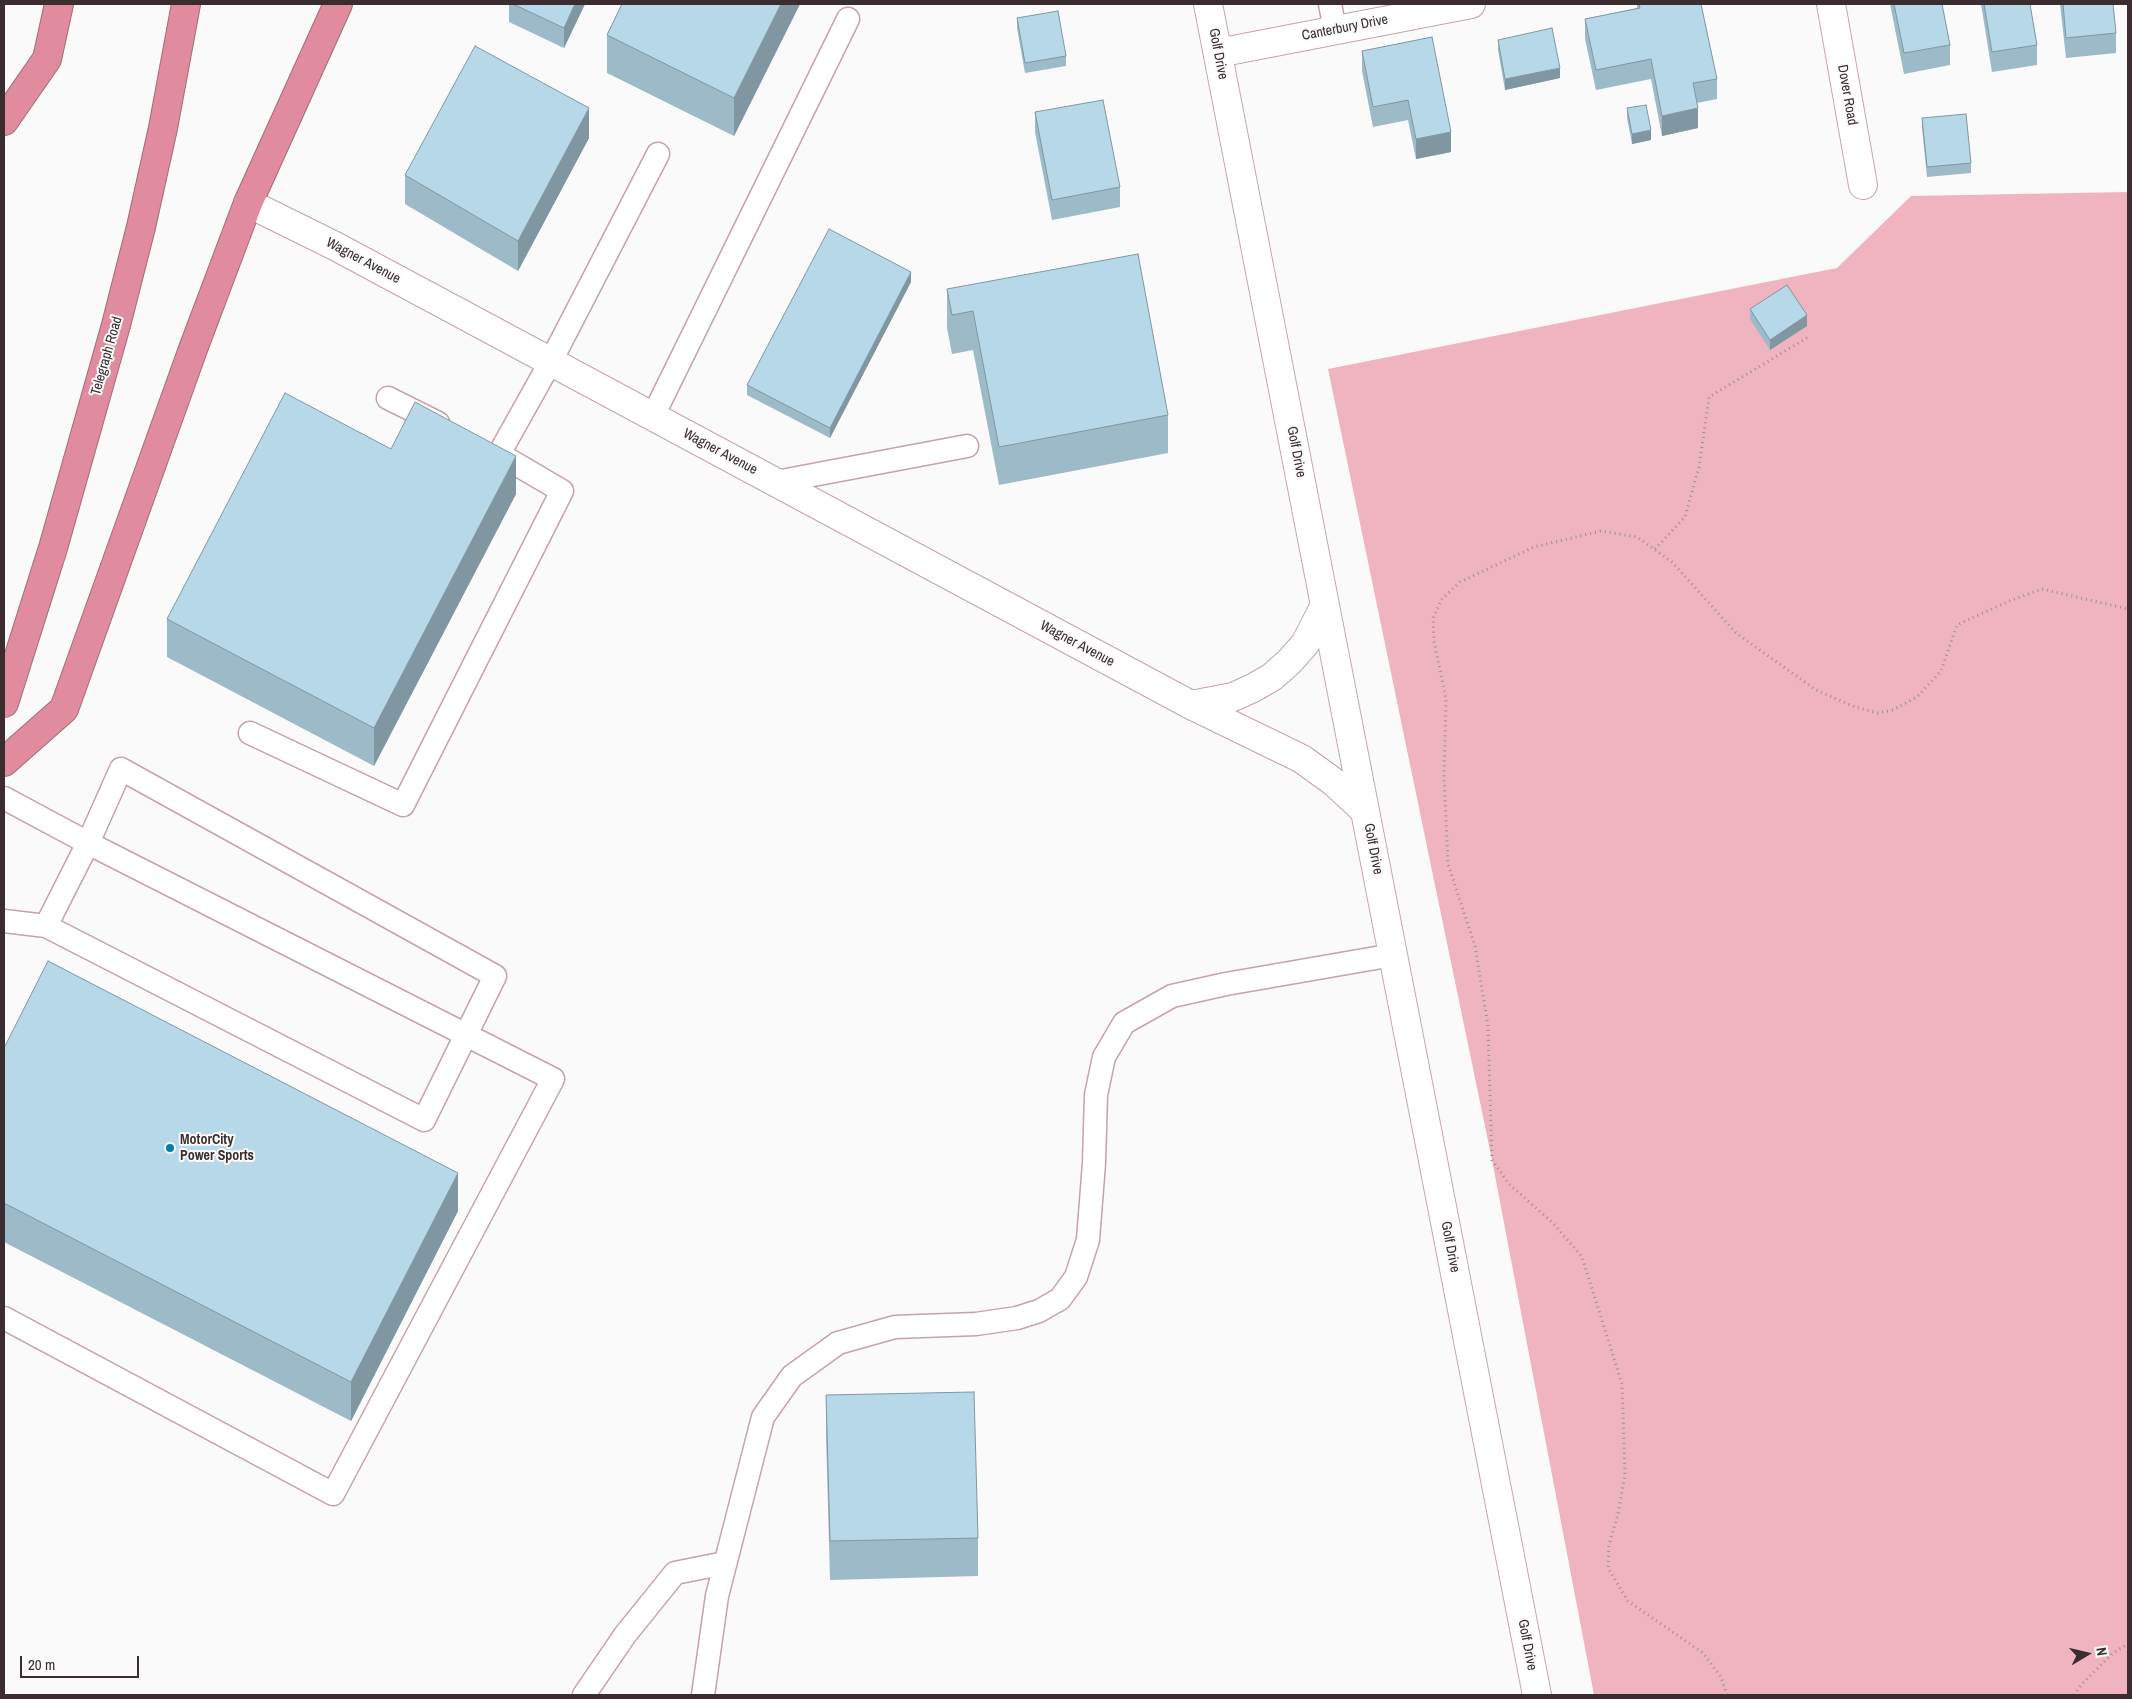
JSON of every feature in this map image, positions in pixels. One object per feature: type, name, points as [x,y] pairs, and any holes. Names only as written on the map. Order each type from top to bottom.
[{"type":"highway","points":[[4,122],[47,59],[59,4]]},
{"type":"highway","name":"Telegraph Road","points":[[4,703],[53,548],[142,227],[186,4]]},
{"type":"highway","points":[[4,762],[64,709],[202,322],[248,202],[338,4]]},
{"type":"street","name":"Golf Drive","points":[[1208,4],[1537,1695]]},
{"type":"street","name":"Canterbury Drive","points":[[1218,53],[1471,4]]},
{"type":"street","name":"Dover Road","points":[[1830,4],[1863,186]]},
{"type":"street","name":"Wagner Avenue","points":[[248,202],[551,361],[1191,705],[1302,759],[1335,783],[1365,811]]},
{"type":"street","points":[[1191,705],[1233,696],[1253,688],[1272,677],[1290,662],[1305,644],[1325,604]]},
{"type":"lane","points":[[1330,4],[1335,30]]},
{"type":"lane","points":[[653,416],[848,19]]},
{"type":"lane","points":[[250,733],[403,805],[562,491],[491,450],[551,361],[658,154]]},
{"type":"lane","points":[[388,398],[456,433]]},
{"type":"lane","points":[[776,482],[967,446]]},
{"type":"lane","points":[[4,921],[46,926],[424,1120],[495,976],[121,770],[88,843],[46,926]]},
{"type":"lane","points":[[4,798],[88,843],[553,1079],[333,1494],[4,1318]]},
{"type":"lane","points":[[703,1695],[717,1596],[762,1417],[792,1376],[838,1343],[847,1340],[895,1327],[976,1324],[1017,1318],[1039,1311],[1060,1299],[1076,1277],[1088,1240],[1094,1163],[1096,1095],[1104,1057],[1124,1023],[1172,996],[1226,984],[1393,954]]},
{"type":"lane","points":[[584,1695],[625,1635],[674,1573],[725,1563]]},
{"type":"path","points":[[1655,549],[1685,517],[1698,467],[1709,397],[1810,336]]},
{"type":"path","points":[[1727,1695],[1721,1677],[1703,1653],[1628,1601],[1608,1568],[1609,1545],[1626,1475],[1622,1384],[1582,1257],[1554,1223],[1509,1184],[1492,1160],[1488,1026],[1475,946],[1448,864],[1444,776],[1446,699],[1434,641],[1433,619],[1441,600],[1460,582],[1534,547],[1601,531],[1637,537],[1672,562],[1736,633],[1816,690],[1855,707],[1878,713],[1893,710],[1918,697],[1941,670],[1957,625],[2009,601],[2042,589],[2128,608]]},
{"type":"path","points":[[2074,1695],[2081,1685],[2113,1653],[2128,1644]]},
{"type":"shaded area","points":[[2128,192],[2128,1695],[1594,1695],[1492,1160],[1328,369],[1837,268],[1911,196]]},
{"type":"building","points":[[513,4],[575,4],[564,28]]},
{"type":"building","points":[[622,4],[781,4],[734,98],[607,35]]},
{"type":"building","points":[[1639,4],[1701,4],[1717,79],[1693,83],[1698,108],[1662,116],[1651,59],[1596,70],[1585,19],[1640,8]]},
{"type":"building","points":[[1894,4],[1942,4],[1950,45],[1904,53]]},
{"type":"building","points":[[1984,4],[2030,4],[2037,45],[1992,52]]},
{"type":"building","points":[[2063,4],[2113,4],[2116,33],[2066,38]]},
{"type":"building","points":[[1058,11],[1066,56],[1025,63],[1017,18]]},
{"type":"building","points":[[1552,28],[1560,68],[1505,79],[1498,40]]},
{"type":"building","points":[[1432,37],[1451,132],[1416,139],[1408,100],[1373,107],[1362,51]]},
{"type":"building","points":[[475,46],[589,108],[518,241],[405,175]]},
{"type":"building","points":[[1103,100],[1120,187],[1052,200],[1035,112]]},
{"type":"building","points":[[1646,105],[1651,130],[1632,134],[1627,108]]},
{"type":"building","points":[[1966,114],[1971,163],[1927,167],[1922,118]]},
{"type":"building","points":[[829,229],[911,272],[830,428],[747,385]]},
{"type":"building","points":[[1138,254],[1168,415],[999,447],[973,311],[952,315],[947,289]]},
{"type":"building","points":[[1787,285],[1807,315],[1770,340],[1750,309]]},
{"type":"building","points":[[285,393],[391,449],[415,402],[516,456],[374,728],[167,619]]},
{"type":"building","name":"MotorCity Power Sports","points":[[48,961],[458,1173],[351,1382],[4,1203],[4,1048]]},
{"type":"building","points":[[974,1392],[978,1538],[830,1541],[826,1395]]},
{"type":"place","name":"MotorCity Power Sports","points":[[170,1148]]}]
